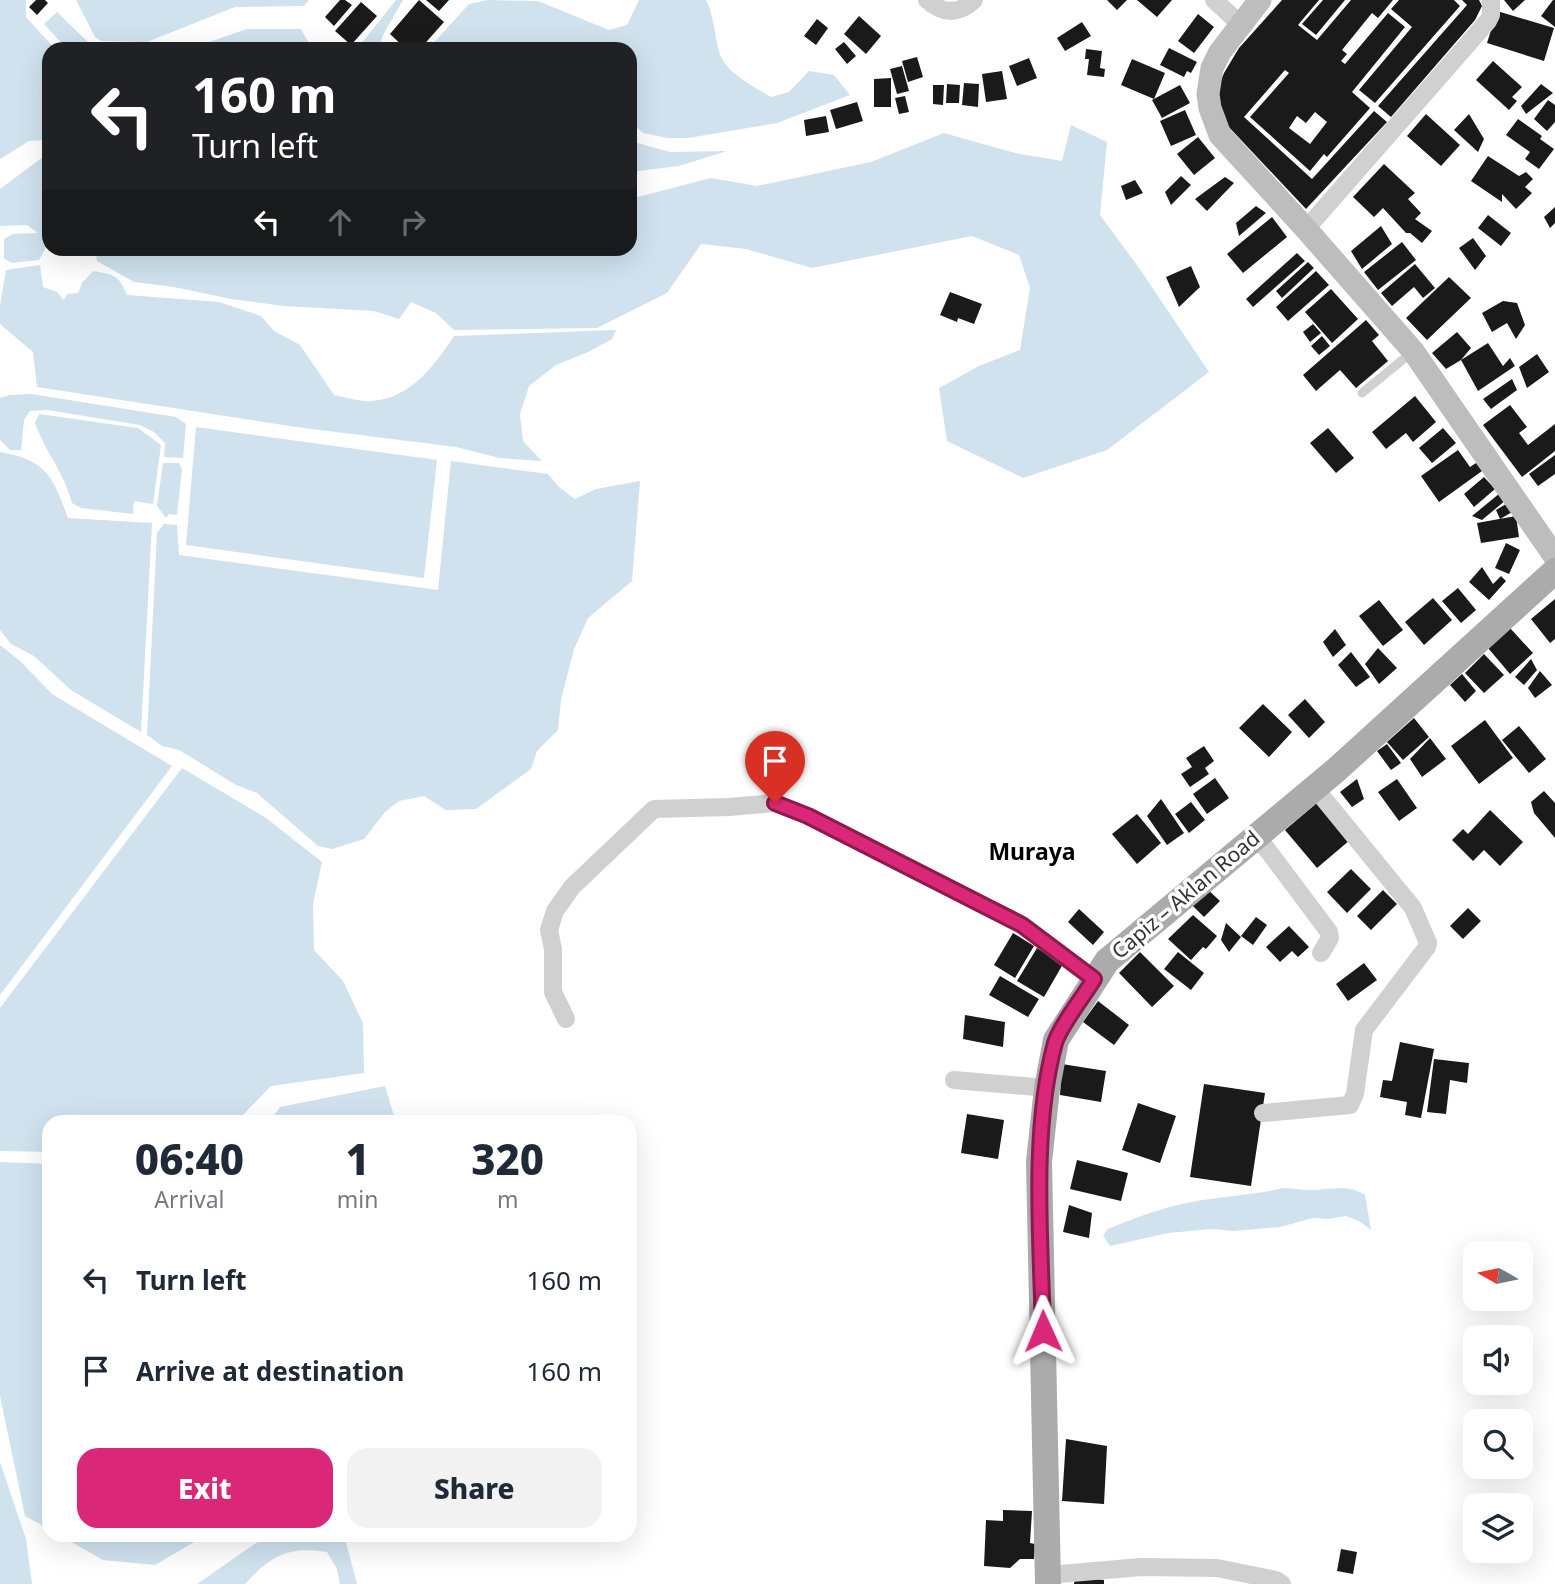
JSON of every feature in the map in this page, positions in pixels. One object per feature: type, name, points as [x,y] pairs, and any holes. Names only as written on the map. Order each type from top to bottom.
[{"type":"main road","points":[[1260,0],[1220,52],[1212,68],[1208,94],[1213,121],[1229,147],[1306,229],[1413,351],[1552,542]]},
{"type":"main road","name":"Capiz – Aklan Road","points":[[1048,1580],[1040,1162],[1047,1088],[1056,1040],[1107,961],[1314,788],[1555,571]]},
{"type":"street","points":[[926,0],[935,8],[957,11],[974,0]]},
{"type":"street","points":[[1214,0],[1240,24]]},
{"type":"street","points":[[1306,229],[1488,22],[1491,0]]},
{"type":"street","points":[[1263,1113],[1350,1105],[1356,1094],[1364,1030],[1429,943],[1413,908],[1314,788]]},
{"type":"street","points":[[566,1019],[553,992],[553,949],[549,930],[555,911],[572,887],[654,808],[775,803],[808,816],[1022,925],[1094,979]]},
{"type":"street","points":[[1257,836],[1329,932],[1330,939],[1321,953]]},
{"type":"street","points":[[954,1080],[1047,1088]]},
{"type":"street","points":[[1048,1580],[1141,1567],[1217,1568],[1276,1580],[1283,1584]]},
{"type":"lane","points":[[1362,393],[1413,351]]},
{"type":"water","points":[[0,0],[26,0],[26,17],[49,42],[42,42],[42,140],[29,141],[0,159]]},
{"type":"water","points":[[76,0],[309,0],[304,6],[235,7],[147,42],[101,41],[95,37]]},
{"type":"water","points":[[396,0],[403,0],[380,42],[363,42]]},
{"type":"water","points":[[488,0],[538,1],[609,30],[627,25],[639,0],[706,0],[723,61],[750,84],[771,97],[789,92],[809,71],[834,75],[850,95],[777,123],[688,138],[668,138],[643,133],[637,128],[637,42],[434,42],[469,4]]},
{"type":"water","points":[[57,12],[88,42],[61,42],[44,24]]},
{"type":"water","points":[[247,29],[301,29],[308,42],[209,42]]},
{"type":"water","points":[[1071,125],[1107,142],[1100,215],[1209,372],[1107,450],[1023,478],[947,441],[939,388],[979,366],[1020,350],[1030,288],[1019,255],[972,236],[812,268],[746,249],[701,244],[667,293],[597,328],[454,330],[436,313],[411,302],[399,319],[374,311],[284,306],[231,299],[134,282],[97,261],[96,256],[637,256],[637,197],[711,178],[757,186],[871,162],[944,133],[1015,153],[1062,161]]},
{"type":"water","points":[[637,143],[670,152],[727,151],[679,166],[637,171]]},
{"type":"water","points":[[42,158],[42,255],[39,260],[11,263],[4,258],[4,239],[13,234],[38,233],[27,225],[0,226],[0,189]]},
{"type":"water","points":[[40,265],[43,287],[57,292],[64,300],[67,294],[78,293],[82,283],[93,271],[115,277],[127,295],[219,302],[261,316],[274,331],[300,345],[334,395],[363,401],[386,399],[410,387],[430,369],[454,336],[616,330],[612,339],[556,365],[529,386],[520,414],[523,441],[542,461],[499,458],[456,447],[296,427],[37,387],[33,352],[0,324],[0,305],[6,270]]},
{"type":"water","points":[[31,394],[176,417],[186,424],[183,458],[164,457],[165,443],[154,432],[140,425],[47,410],[30,411],[24,420],[21,450],[10,450],[0,440],[0,398]]},
{"type":"water","points":[[39,414],[138,428],[161,445],[153,504],[134,501],[133,514],[81,508],[72,503],[35,423]]},
{"type":"water","points":[[196,427],[437,460],[424,578],[186,545]]},
{"type":"water","points":[[0,452],[28,460],[46,473],[58,492],[68,518],[152,523],[141,732],[71,690],[34,656],[11,644],[0,630]]},
{"type":"water","points":[[451,461],[548,474],[560,488],[575,499],[596,489],[640,481],[632,581],[588,618],[574,649],[561,700],[558,730],[537,751],[531,769],[476,809],[446,810],[424,796],[399,801],[385,812],[364,839],[332,849],[318,846],[257,793],[236,785],[179,750],[162,746],[147,735],[157,533],[164,524],[177,525],[179,555],[438,590]]},
{"type":"water","points":[[163,463],[179,463],[182,469],[177,515],[169,514],[166,518],[157,506]]},
{"type":"water","points":[[0,645],[52,694],[172,766],[0,995]]},
{"type":"water","points":[[182,768],[266,818],[322,862],[313,904],[314,950],[343,981],[363,1023],[364,1073],[271,1086],[243,1115],[42,1115],[42,1152],[0,1151],[0,1008]]},
{"type":"water","points":[[385,1086],[394,1115],[274,1115],[280,1107]]},
{"type":"water","points":[[0,1162],[42,1164],[42,1525],[25,1516],[0,1396]]},
{"type":"water","points":[[1283,1188],[1345,1189],[1359,1192],[1365,1195],[1371,1230],[1346,1216],[1313,1218],[1280,1227],[1168,1233],[1110,1246],[1103,1235],[1108,1229],[1174,1206]]},
{"type":"water","points":[[0,1462],[26,1539],[32,1584],[0,1584]]},
{"type":"water","points":[[71,1542],[194,1542],[155,1565],[103,1560]]},
{"type":"water","points":[[346,1542],[357,1584],[340,1584],[337,1569],[327,1552],[301,1551],[281,1555],[272,1560],[245,1584],[197,1584],[256,1543]]},
{"type":"building","points":[[36,0],[45,0],[48,3],[37,15],[29,7]]},
{"type":"building","points":[[340,0],[352,5],[334,26],[325,17]]},
{"type":"building","points":[[419,0],[444,22],[426,42],[399,42],[390,34]]},
{"type":"building","points":[[426,0],[449,0],[439,11]]},
{"type":"building","points":[[1107,0],[1127,0],[1117,10]]},
{"type":"building","points":[[1137,0],[1172,0],[1157,17]]},
{"type":"building","points":[[1282,0],[1319,0],[1298,25],[1317,40],[1351,0],[1393,0],[1378,18],[1372,13],[1342,50],[1347,54],[1341,61],[1345,64],[1388,13],[1405,27],[1352,92],[1370,108],[1327,157],[1324,154],[1310,171],[1250,117],[1289,73],[1285,70],[1244,117],[1312,179],[1374,111],[1387,122],[1306,209],[1226,124],[1219,113],[1218,88],[1239,48]],"holes":[[[1315,112],[1327,122],[1310,144],[1289,128],[1297,116],[1306,123]]]},
{"type":"building","points":[[1323,0],[1345,0],[1316,35],[1302,24]]},
{"type":"building","points":[[1399,0],[1454,0],[1460,6],[1375,103],[1359,90],[1412,27],[1391,9]]},
{"type":"building","points":[[1462,0],[1479,0],[1482,6],[1475,20],[1391,117],[1378,106],[1467,5]]},
{"type":"building","points":[[1504,0],[1525,0],[1513,11]]},
{"type":"building","points":[[1555,0],[1555,27],[1541,16]]},
{"type":"building","points":[[361,2],[377,16],[354,42],[348,42],[335,31]]},
{"type":"building","points":[[1497,11],[1554,28],[1544,61],[1487,43]]},
{"type":"building","points":[[1198,14],[1214,27],[1194,53],[1178,41]]},
{"type":"building","points":[[859,16],[881,36],[866,54],[844,34]]},
{"type":"building","points":[[817,19],[828,28],[816,45],[804,36]]},
{"type":"building","points":[[1082,22],[1091,36],[1065,51],[1057,38]]},
{"type":"building","points":[[844,42],[856,56],[847,64],[835,49]]},
{"type":"building","points":[[1169,48],[1197,62],[1191,73],[1187,71],[1184,77],[1160,65]]},
{"type":"building","points":[[1086,49],[1102,51],[1100,68],[1105,69],[1104,77],[1087,75],[1089,59],[1085,59]]},
{"type":"building","points":[[917,57],[923,77],[908,82],[902,61]]},
{"type":"building","points":[[1029,58],[1037,78],[1017,86],[1009,66]]},
{"type":"building","points":[[1132,59],[1165,73],[1154,99],[1121,85]]},
{"type":"building","points":[[1493,61],[1522,87],[1512,97],[1517,101],[1509,110],[1476,80]]},
{"type":"building","points":[[902,66],[909,91],[897,94],[890,69]]},
{"type":"building","points":[[1002,71],[1007,99],[986,102],[982,74]]},
{"type":"building","points":[[891,78],[891,107],[874,107],[874,79]]},
{"type":"building","points":[[964,83],[979,84],[978,107],[962,105]]},
{"type":"building","points":[[947,84],[960,85],[959,103],[946,103]]},
{"type":"building","points":[[1541,84],[1553,93],[1526,114],[1521,106]]},
{"type":"building","points":[[933,85],[944,85],[943,105],[933,104]]},
{"type":"building","points":[[1180,85],[1190,103],[1162,118],[1152,100]]},
{"type":"building","points":[[905,96],[909,112],[899,114],[895,98]]},
{"type":"building","points":[[1548,100],[1555,105],[1555,122],[1547,131],[1534,119]]},
{"type":"building","points":[[857,102],[863,121],[836,129],[830,110]]},
{"type":"building","points":[[1185,110],[1196,135],[1171,146],[1160,121]]},
{"type":"building","points":[[1426,114],[1460,145],[1441,166],[1407,136]]},
{"type":"building","points":[[1469,114],[1484,139],[1478,152],[1454,130]]},
{"type":"building","points":[[826,116],[829,132],[806,136],[804,120]]},
{"type":"building","points":[[1518,119],[1542,136],[1540,139],[1554,149],[1539,169],[1525,159],[1530,152],[1506,135]]},
{"type":"building","points":[[1198,137],[1215,158],[1194,175],[1177,154]]},
{"type":"building","points":[[1488,156],[1519,176],[1526,172],[1533,179],[1525,187],[1532,193],[1516,209],[1502,194],[1502,202],[1471,181]]},
{"type":"building","points":[[1384,164],[1415,193],[1408,199],[1421,213],[1415,219],[1432,231],[1422,243],[1410,233],[1406,233],[1383,208],[1374,217],[1353,197]]},
{"type":"building","points":[[1181,176],[1191,185],[1171,205],[1165,192]]},
{"type":"building","points":[[1225,177],[1234,183],[1207,211],[1195,199]]},
{"type":"building","points":[[1135,180],[1143,193],[1126,200],[1121,186]]},
{"type":"building","points":[[1256,206],[1266,213],[1239,236],[1236,223]]},
{"type":"building","points":[[1555,207],[1555,223],[1550,228],[1544,217]]},
{"type":"building","points":[[1488,215],[1511,233],[1501,246],[1478,228]]},
{"type":"building","points":[[1272,217],[1287,237],[1243,273],[1227,254]]},
{"type":"building","points":[[1381,226],[1392,244],[1362,269],[1351,251]]},
{"type":"building","points":[[1473,238],[1486,256],[1475,270],[1459,248]]},
{"type":"building","points":[[1402,242],[1416,260],[1378,290],[1364,272]]},
{"type":"building","points":[[1297,253],[1305,261],[1253,307],[1246,299]]},
{"type":"building","points":[[1308,262],[1314,268],[1282,298],[1276,291]]},
{"type":"building","points":[[1415,264],[1435,288],[1423,298],[1414,287],[1392,306],[1381,293]]},
{"type":"building","points":[[1191,266],[1200,287],[1179,307],[1166,277]]},
{"type":"building","points":[[1316,271],[1329,285],[1288,321],[1276,307]]},
{"type":"building","points":[[1449,277],[1471,298],[1427,340],[1406,318]]},
{"type":"building","points":[[1331,289],[1358,319],[1332,343],[1305,312]]},
{"type":"building","points":[[950,292],[982,304],[974,324],[958,318],[957,322],[940,315]]},
{"type":"building","points":[[1503,301],[1517,303],[1525,325],[1516,339],[1507,323],[1492,332],[1482,313]]},
{"type":"building","points":[[1366,320],[1379,335],[1372,341],[1388,361],[1356,388],[1340,370],[1316,391],[1303,375]]},
{"type":"building","points":[[1313,324],[1321,333],[1310,342],[1303,332]]},
{"type":"building","points":[[1457,332],[1471,348],[1461,360],[1446,369],[1432,353]]},
{"type":"building","points":[[1322,336],[1330,346],[1319,355],[1311,346]]},
{"type":"building","points":[[1488,343],[1503,366],[1510,358],[1515,366],[1478,391],[1461,360]]},
{"type":"building","points":[[1537,354],[1549,372],[1527,388],[1519,367]]},
{"type":"building","points":[[1512,379],[1517,390],[1491,409],[1483,399]]},
{"type":"building","points":[[1415,396],[1436,422],[1413,442],[1406,433],[1386,449],[1372,432]]},
{"type":"building","points":[[1510,405],[1527,427],[1519,433],[1528,445],[1555,424],[1555,451],[1522,477],[1483,425]]},
{"type":"building","points":[[1328,428],[1354,458],[1336,473],[1310,443]]},
{"type":"building","points":[[1443,428],[1456,443],[1432,463],[1419,448]]},
{"type":"building","points":[[1458,450],[1470,467],[1476,463],[1482,471],[1439,502],[1421,476]]},
{"type":"building","points":[[1555,455],[1555,474],[1538,486],[1529,474]]},
{"type":"building","points":[[1484,477],[1495,489],[1474,507],[1464,494]]},
{"type":"building","points":[[1500,493],[1506,500],[1482,520],[1472,516]]},
{"type":"building","points":[[1506,504],[1514,511],[1500,519],[1496,510]]},
{"type":"building","points":[[1516,516],[1519,537],[1481,543],[1477,523]]},
{"type":"building","points":[[1506,543],[1520,550],[1509,574],[1495,568]]},
{"type":"building","points":[[1482,567],[1493,584],[1501,576],[1506,581],[1489,600],[1469,582]]},
{"type":"building","points":[[1458,588],[1476,610],[1461,623],[1442,601]]},
{"type":"building","points":[[1433,598],[1452,620],[1424,645],[1405,622]]},
{"type":"building","points":[[1555,599],[1555,639],[1550,643],[1531,619]]},
{"type":"building","points":[[1379,600],[1403,630],[1383,646],[1359,616]]},
{"type":"building","points":[[1510,628],[1533,653],[1510,674],[1488,648]]},
{"type":"building","points":[[1335,629],[1346,645],[1333,657],[1323,642]]},
{"type":"building","points":[[1378,648],[1397,668],[1379,684],[1365,664]]},
{"type":"building","points":[[1351,652],[1370,677],[1356,687],[1338,665]]},
{"type":"building","points":[[1484,654],[1504,675],[1484,693],[1465,673]]},
{"type":"building","points":[[1531,659],[1537,670],[1524,685],[1515,677]]},
{"type":"building","points":[[1540,671],[1552,685],[1535,698],[1528,688]]},
{"type":"building","points":[[1462,674],[1476,691],[1465,702],[1450,685]]},
{"type":"building","points":[[1305,699],[1325,722],[1309,738],[1288,715]]},
{"type":"building","points":[[1263,704],[1292,732],[1269,757],[1239,728]]},
{"type":"building","points":[[1414,718],[1429,737],[1403,760],[1387,742]]},
{"type":"building","points":[[1485,720],[1513,758],[1479,784],[1451,746]]},
{"type":"building","points":[[1519,726],[1546,759],[1529,773],[1502,740]]},
{"type":"building","points":[[1430,738],[1446,759],[1422,777],[1410,759]]},
{"type":"building","points":[[1387,744],[1401,763],[1391,770],[1377,751]]},
{"type":"building","points":[[1204,746],[1214,761],[1205,768],[1209,774],[1190,787],[1181,774],[1192,767],[1186,758]]},
{"type":"building","points":[[1215,778],[1229,798],[1207,814],[1193,794]]},
{"type":"building","points":[[1357,779],[1364,799],[1352,807],[1340,792]]},
{"type":"building","points":[[1397,779],[1417,808],[1399,821],[1378,792]]},
{"type":"building","points":[[1544,791],[1555,803],[1555,838],[1534,813],[1531,802]]},
{"type":"building","points":[[1161,799],[1184,833],[1167,845],[1147,816]]},
{"type":"building","points":[[1191,802],[1205,820],[1189,833],[1175,814]]},
{"type":"building","points":[[1318,802],[1350,840],[1317,868],[1285,830]]},
{"type":"building","points":[[1490,810],[1523,842],[1500,866],[1484,850],[1473,861],[1452,840],[1463,829],[1468,834]]},
{"type":"building","points":[[1137,814],[1161,843],[1137,864],[1112,834]]},
{"type":"building","points":[[1351,869],[1371,889],[1347,913],[1327,892]]},
{"type":"building","points":[[1205,887],[1220,901],[1204,917],[1189,902]]},
{"type":"building","points":[[1383,890],[1397,904],[1371,930],[1357,916]]},
{"type":"building","points":[[1468,908],[1481,921],[1463,939],[1450,926]]},
{"type":"building","points":[[1079,909],[1104,932],[1093,945],[1068,922]]},
{"type":"building","points":[[1193,915],[1217,936],[1191,960],[1168,939]]},
{"type":"building","points":[[1256,917],[1267,925],[1253,945],[1241,936]]},
{"type":"building","points":[[1226,923],[1241,937],[1229,952],[1221,940]]},
{"type":"building","points":[[1289,926],[1309,947],[1298,957],[1292,951],[1280,962],[1266,947]]},
{"type":"building","points":[[1013,933],[1034,946],[1015,978],[994,965]]},
{"type":"building","points":[[1037,948],[1063,964],[1044,997],[1017,981]]},
{"type":"building","points":[[1140,952],[1174,986],[1152,1007],[1119,973]]},
{"type":"building","points":[[1178,952],[1204,973],[1191,990],[1164,969]]},
{"type":"building","points":[[1364,963],[1377,980],[1348,1001],[1336,984]]},
{"type":"building","points":[[1000,976],[1039,999],[1028,1017],[989,995]]},
{"type":"building","points":[[1098,1001],[1129,1025],[1114,1045],[1083,1022]]},
{"type":"building","points":[[965,1015],[1005,1022],[1003,1047],[963,1039]]},
{"type":"building","points":[[1400,1042],[1434,1049],[1421,1118],[1405,1115],[1407,1102],[1380,1097],[1383,1080],[1392,1081]]},
{"type":"building","points":[[1434,1059],[1469,1063],[1467,1083],[1450,1080],[1446,1114],[1427,1112]]},
{"type":"building","points":[[1062,1064],[1106,1071],[1101,1102],[1060,1095]]},
{"type":"building","points":[[1204,1084],[1265,1093],[1251,1186],[1190,1177]]},
{"type":"building","points":[[1138,1103],[1176,1116],[1160,1163],[1122,1150]]},
{"type":"building","points":[[967,1114],[1004,1120],[998,1159],[961,1153]]},
{"type":"building","points":[[1077,1160],[1128,1173],[1121,1201],[1070,1189]]},
{"type":"building","points":[[1069,1205],[1092,1213],[1089,1238],[1063,1232]]},
{"type":"building","points":[[1066,1439],[1107,1446],[1104,1504],[1062,1501]]},
{"type":"building","points":[[1003,1510],[1032,1511],[1030,1543],[1035,1544],[1034,1559],[1020,1559],[1010,1568],[984,1566],[986,1520],[1003,1521]]},
{"type":"building","points":[[1341,1549],[1357,1552],[1353,1574],[1337,1571]]},
{"type":"building","points":[[1075,1577],[1104,1580],[1104,1584],[1074,1584]]},
{"type":"district","name":"Muraya","points":[[1032,852]]},
{"type":"route","points":[[775,803],[808,816],[1022,925],[1094,979],[1056,1040],[1047,1088],[1040,1162],[1043,1331]]}]
